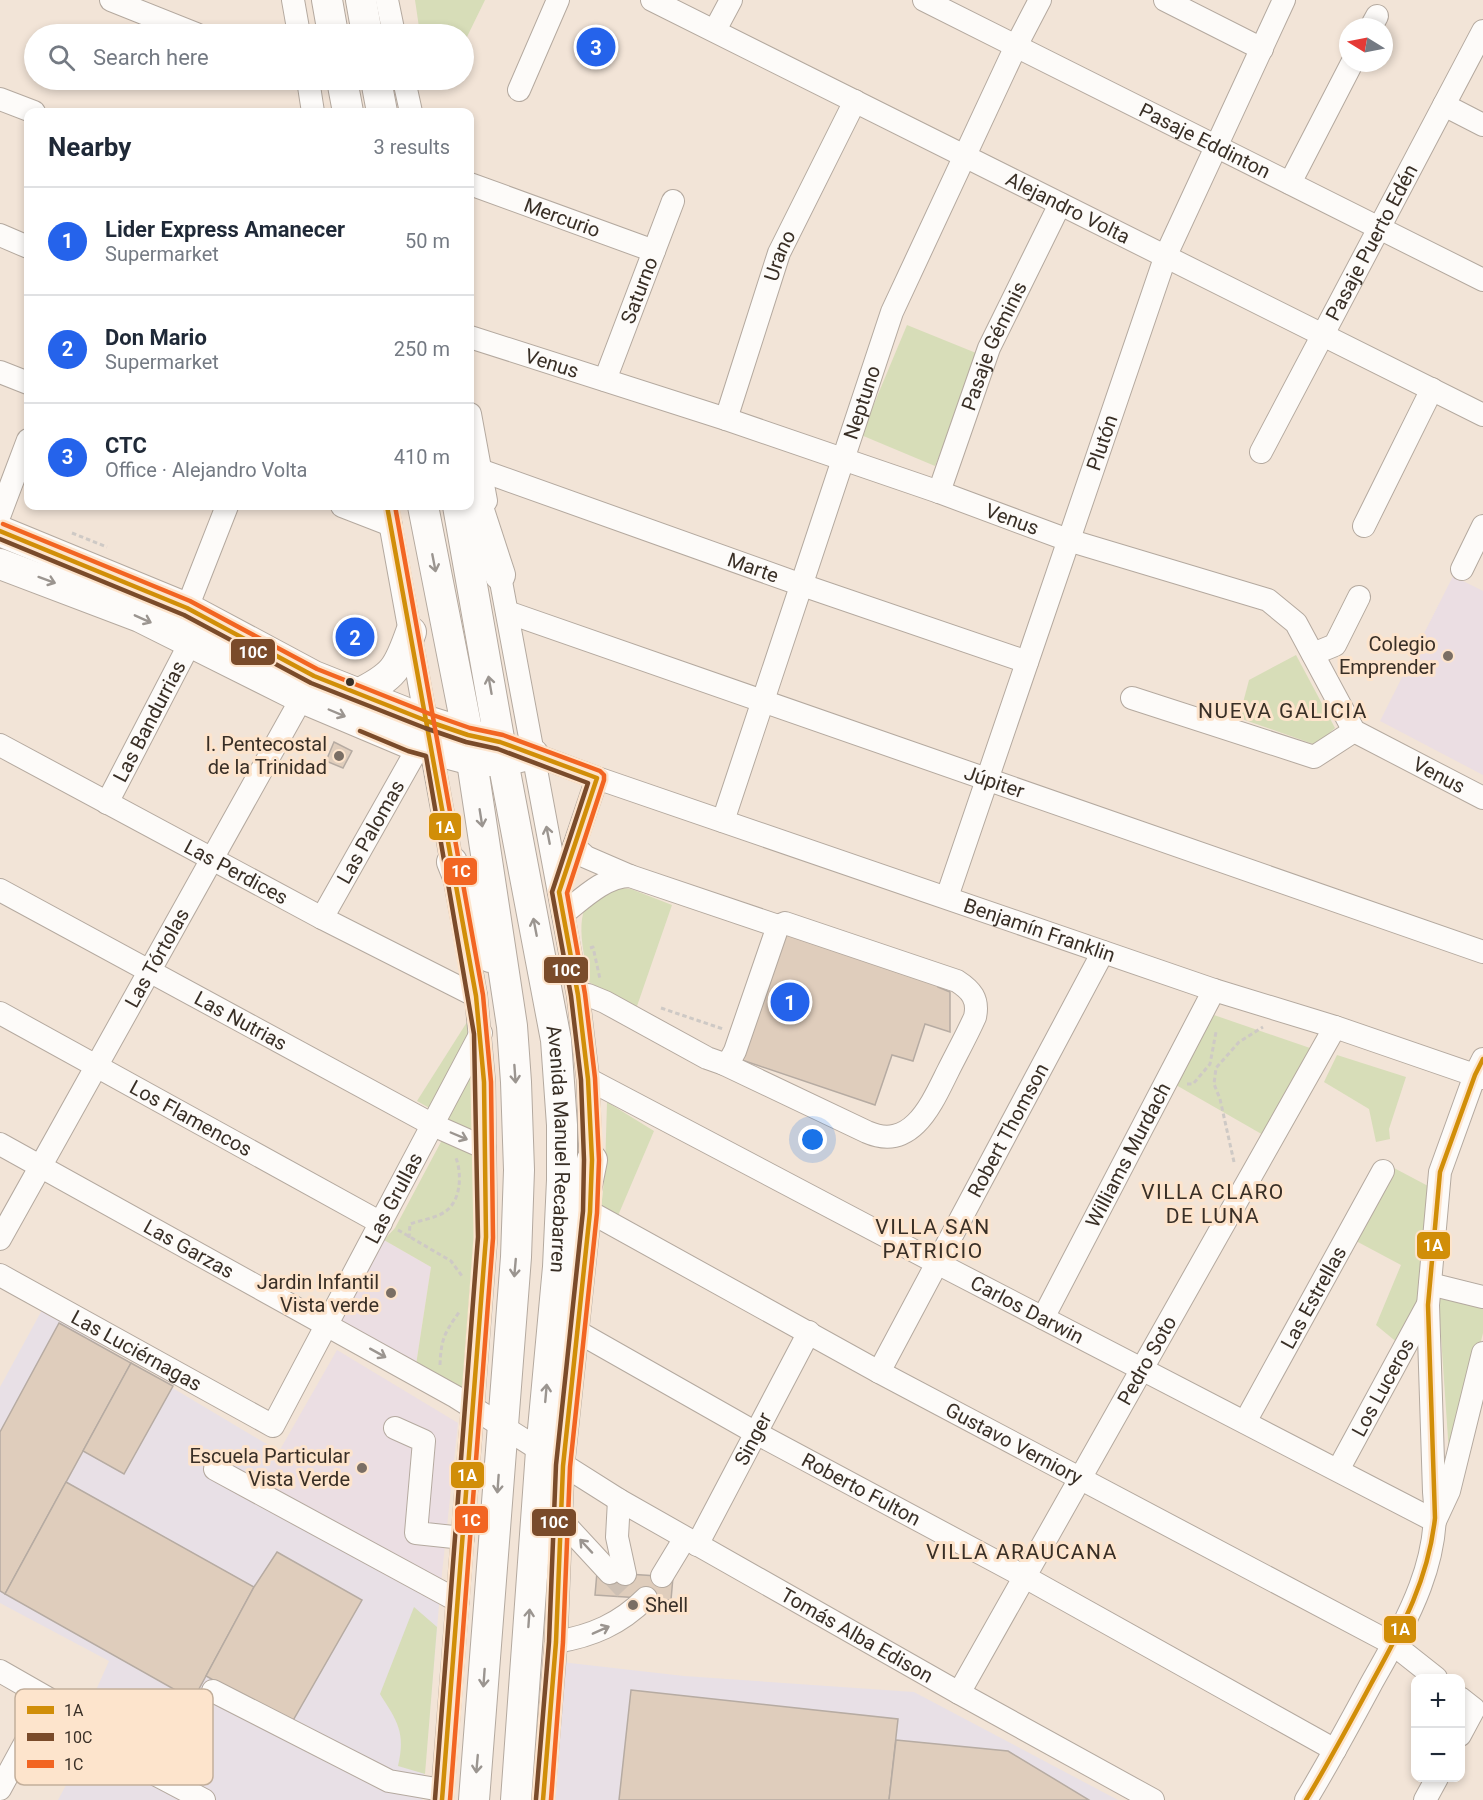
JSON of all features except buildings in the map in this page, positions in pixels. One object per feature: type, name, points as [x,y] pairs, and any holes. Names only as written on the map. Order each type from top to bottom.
[{"type":"main road","points":[[327,0],[331,24]]},
{"type":"main road","points":[[361,0],[366,24]]},
{"type":"main road","points":[[376,0],[377,24]]},
{"type":"main road","points":[[337,108],[339,90]]},
{"type":"main road","points":[[343,90],[347,108]]},
{"type":"main road","points":[[378,90],[381,108]]},
{"type":"main road","points":[[381,90],[382,108]]},
{"type":"main road","points":[[475,476],[500,575]]},
{"type":"main road","name":"Avenida Manuel Recabarren","points":[[424,510],[470,748],[512,1026],[516,1082],[519,1170],[516,1257],[474,1800]]},
{"type":"main road","name":"Avenida Manuel Recabarren","points":[[459,510],[501,752],[548,992],[559,1074],[562,1180],[558,1267],[550,1355],[552,1459],[520,1739],[516,1800]]},
{"type":"main road","points":[[0,531],[187,608],[308,687],[358,694],[426,739]]},
{"type":"main road","points":[[1,562],[308,687],[426,739],[470,748],[533,754]]},
{"type":"main road","points":[[358,694],[382,682],[400,662],[411,632]]},
{"type":"main road","points":[[452,862],[497,976],[512,1026]]},
{"type":"main road","points":[[550,1355],[566,1293],[592,1160]]},
{"type":"main road","points":[[520,1739],[525,1800]]},
{"type":"street","points":[[111,0],[171,24]]},
{"type":"street","points":[[293,0],[297,24]]},
{"type":"street","points":[[387,0],[392,24]]},
{"type":"street","points":[[519,90],[558,0]]},
{"type":"street","name":"Alejandro Volta","points":[[652,0],[1483,415]]},
{"type":"street","points":[[715,30],[731,0]]},
{"type":"street","name":"Pasaje Eddinton","points":[[924,0],[1483,280]]},
{"type":"street","name":"Neptuno","points":[[723,821],[892,312],[964,155],[1040,0]]},
{"type":"street","points":[[1165,0],[1262,49]]},
{"type":"street","name":"Plutón","points":[[946,897],[1166,255],[1284,0]]},
{"type":"street","name":"Pasaje Puerto Edén","points":[[1261,452],[1483,31]]},
{"type":"street","points":[[1290,183],[1347,72]]},
{"type":"street","points":[[309,90],[313,108]]},
{"type":"street","points":[[406,90],[410,108]]},
{"type":"street","points":[[0,99],[24,108]]},
{"type":"street","name":"Urano","points":[[726,419],[778,253],[855,101]]},
{"type":"street","points":[[1444,105],[1483,125]]},
{"type":"street","name":"Mercurio","points":[[474,185],[654,251]]},
{"type":"street","name":"Saturno","points":[[605,380],[673,201]]},
{"type":"street","name":"Pasaje Géminis","points":[[939,492],[989,348],[1060,204]]},
{"type":"street","points":[[0,235],[24,245]]},
{"type":"street","name":"Venus","points":[[474,338],[844,459],[1068,540],[1268,600],[1296,624],[1354,731],[1483,798]]},
{"type":"street","points":[[0,372],[24,381]]},
{"type":"street","points":[[1364,526],[1432,389]]},
{"type":"street","points":[[0,514],[24,451]]},
{"type":"street","name":"Marte","points":[[475,476],[1027,662]]},
{"type":"street","points":[[187,608],[225,510]]},
{"type":"street","points":[[213,1691],[389,1781],[442,1795],[486,1237],[481,1033],[452,862],[426,739],[411,632],[389,515],[363,510]]},
{"type":"street","points":[[1462,569],[1483,526]]},
{"type":"street","name":"Avenida Manuel Recabarren","points":[[500,575],[578,995],[588,1079],[592,1160],[590,1212],[578,1332],[552,1459],[561,1520],[556,1642],[543,1800]]},
{"type":"street","points":[[1313,654],[1335,645],[1359,597]]},
{"type":"street","name":"Júpiter","points":[[507,612],[1483,952]]},
{"type":"street","name":"Las Bandurrias","points":[[107,802],[191,641]]},
{"type":"street","name":"Las Tórtolas","points":[[0,1239],[308,687]]},
{"type":"street","points":[[1132,698],[1314,757],[1354,731]]},
{"type":"street","name":"Las Palomas","points":[[322,918],[426,739]]},
{"type":"street","name":"Las Perdices","points":[[0,745],[212,860],[476,996]]},
{"type":"street","name":"Benjamín Franklin","points":[[533,754],[1214,990],[1480,1071]]},
{"type":"street","points":[[561,903],[574,846],[597,778]]},
{"type":"street","points":[[574,846],[586,857],[630,876],[778,926],[785,923],[957,981],[974,997],[977,1010],[925,1113],[904,1133],[891,1137],[874,1136],[707,1058],[604,1002],[578,995]]},
{"type":"street","points":[[561,903],[615,877],[630,876]]},
{"type":"street","name":"Las Nutrias","points":[[0,890],[438,1127],[485,1148]]},
{"type":"street","points":[[724,1064],[733,1057],[778,926]]},
{"type":"street","name":"Robert Thomson","points":[[879,1372],[1103,952]]},
{"type":"street","name":"Williams Murdach","points":[[1043,1318],[1214,990]]},
{"type":"street","name":"Los Flamencos","points":[[0,1013],[381,1223]]},
{"type":"street","name":"Pedro Soto","points":[[959,1694],[1335,1027]]},
{"type":"street","name":"Las Grullas","points":[[273,1426],[381,1223],[438,1127],[481,1033]]},
{"type":"street","points":[[1306,1800],[1405,1623],[1431,1552],[1435,1521],[1429,1294],[1440,1172],[1480,1071]]},
{"type":"street","name":"Carlos Darwin","points":[[588,1079],[1435,1521]]},
{"type":"street","name":"Las Garzas","points":[[0,1144],[447,1392],[552,1459]]},
{"type":"street","name":"Las Estrellas","points":[[1245,1422],[1383,1171]]},
{"type":"street","name":"Gustavo Verniory","points":[[590,1212],[879,1372],[1393,1644],[1431,1674]]},
{"type":"street","name":"Las Luciérnagas","points":[[0,1275],[273,1426]]},
{"type":"street","points":[[1429,1294],[1483,1297]]},
{"type":"street","name":"Los Luceros","points":[[1338,1470],[1429,1294]]},
{"type":"street","name":"Roberto Fulton","points":[[578,1332],[1335,1750]]},
{"type":"street","name":"Singer","points":[[662,1576],[691,1541],[756,1432],[809,1332]]},
{"type":"street","points":[[1435,1521],[1449,1491],[1483,1353]]},
{"type":"street","points":[[395,1428],[424,1441],[416,1533],[463,1538]]},
{"type":"street","name":"Tomás Alba Edison","points":[[552,1459],[619,1500],[959,1694],[1153,1800]]},
{"type":"street","points":[[215,1469],[458,1601]]},
{"type":"street","points":[[561,1520],[618,1573],[619,1500]]},
{"type":"street","points":[[556,1642],[574,1639],[604,1629],[623,1618],[639,1599]]},
{"type":"street","points":[[0,1671],[32,1689]]},
{"type":"street","points":[[1462,1728],[1467,1704]]},
{"type":"street","points":[[0,1789],[15,1761]]},
{"type":"street","points":[[1425,1800],[1435,1782]]},
{"type":"street","points":[[176,1785],[204,1800]]},
{"type":"path","points":[[584,949],[593,947],[600,982]]},
{"type":"path","points":[[659,1008],[741,1035]]},
{"type":"path","points":[[1241,1193],[1220,1099],[1216,1092],[1214,1075],[1221,1060],[1234,1050],[1239,1042],[1264,1026]]},
{"type":"path","points":[[410,1238],[410,1224],[445,1212],[452,1205],[456,1196],[460,1173],[457,1162],[438,1127]]},
{"type":"path","points":[[381,1223],[395,1228],[451,1261],[459,1269],[464,1284]]},
{"type":"path","points":[[447,1392],[440,1365],[441,1346],[444,1334],[460,1311]]},
{"type":"shaded area","name":"Colegio Emprender","points":[[1453,576],[1483,591],[1483,775],[1380,721]]},
{"type":"shaded area","name":"Jardin Infantil Vista verde","points":[[384,1240],[431,1267],[416,1365],[341,1320]]},
{"type":"shaded area","points":[[42,1310],[280,1452],[261,1483],[441,1583],[422,1800],[58,1800],[66,1785],[213,1785],[213,1689],[96,1689],[109,1661],[0,1603],[0,1387]]},
{"type":"shaded area","name":"Escuela Particular Vista Verde","points":[[337,1350],[458,1423],[441,1583],[261,1483]]},
{"type":"shaded area","points":[[561,1662],[684,1676],[914,1692],[1118,1800],[550,1800]]},
{"type":"green space","points":[[415,0],[485,0],[473,24],[419,24]]},
{"type":"green space","points":[[907,325],[981,355],[935,466],[861,435]]},
{"type":"green space","points":[[1296,655],[1335,728],[1316,745],[1239,718],[1249,680]]},
{"type":"green space","points":[[621,888],[631,889],[672,905],[636,1009],[589,982],[583,949],[582,925],[587,904],[594,897]]},
{"type":"green space","points":[[474,1011],[483,1139],[417,1101]]},
{"type":"green space","points":[[1211,1014],[1310,1048],[1265,1136],[1176,1085]]},
{"type":"green space","points":[[1337,1055],[1406,1077],[1389,1129],[1390,1139],[1376,1142],[1369,1109],[1324,1082]]},
{"type":"green space","points":[[607,1102],[654,1131],[617,1218],[601,1210]]},
{"type":"green space","points":[[442,1140],[481,1159],[470,1398],[416,1365],[431,1267],[384,1240],[395,1228]]},
{"type":"green space","points":[[1394,1168],[1430,1187],[1420,1311],[1399,1344],[1376,1325],[1401,1265],[1356,1241]]},
{"type":"green space","points":[[1438,1292],[1483,1303],[1483,1333],[1450,1468]]},
{"type":"green space","points":[[414,1607],[437,1627],[425,1774],[398,1766],[401,1744],[398,1727],[380,1694]]},
{"type":"tunnel","points":[[610,1573],[633,1597]]},
{"type":"transit line","name":"1A","points":[[388,510],[476,996],[484,1082],[486,1237],[442,1800]]},
{"type":"transit line","name":"1C","points":[[396,510],[483,995],[491,1082],[493,1238],[450,1800]]},
{"type":"transit line","name":"1C","points":[[3,524],[190,601],[317,669],[430,714],[470,728],[503,735],[600,771],[604,775],[567,893],[585,994],[595,1078],[599,1160],[597,1213],[570,1467],[563,1642],[551,1800]]},
{"type":"transit line","name":"1A","points":[[0,531],[187,608],[314,676],[427,721],[468,735],[500,742],[597,778],[559,892],[578,995],[588,1079],[592,1160],[590,1212],[563,1466],[556,1642],[543,1800]]},
{"type":"transit line","name":"10C","points":[[0,539],[184,615],[311,683],[425,728],[466,742],[498,749],[588,783],[552,892],[571,996],[581,1080],[584,1160],[583,1211],[556,1465],[549,1642],[536,1799]]},
{"type":"transit line","name":"10C","points":[[360,731],[426,756],[474,1034],[478,1237],[435,1799]]},
{"type":"transit line","name":"1A","points":[[1306,1800],[1393,1644],[1412,1604],[1426,1563],[1435,1518],[1428,1305],[1440,1172],[1483,1059]]},
{"type":"place","name":"CTC","points":[[596,47]]},
{"type":"place","name":"Don Mario","points":[[355,637]]},
{"type":"place","name":"Colegio Emprender","points":[[1448,656]]},
{"type":"place","name":"I. Pentecostal de la Trinidad","points":[[339,756]]},
{"type":"place","name":"Lider Express Amanecer","points":[[790,1002]]},
{"type":"place","name":"Jardin Infantil Vista verde","points":[[391,1293]]},
{"type":"place","name":"Escuela Particular Vista Verde","points":[[362,1468]]},
{"type":"place","name":"Shell","points":[[633,1605]]},
{"type":"district","name":"NUEVA GALICIA","points":[[1283,711]]},
{"type":"district","name":"VILLA CLARO DE LUNA","points":[[1213,1204]]},
{"type":"district","name":"VILLA SAN PATRICIO","points":[[933,1239]]},
{"type":"district","name":"VILLA ARAUCANA","points":[[1022,1552]]}]
